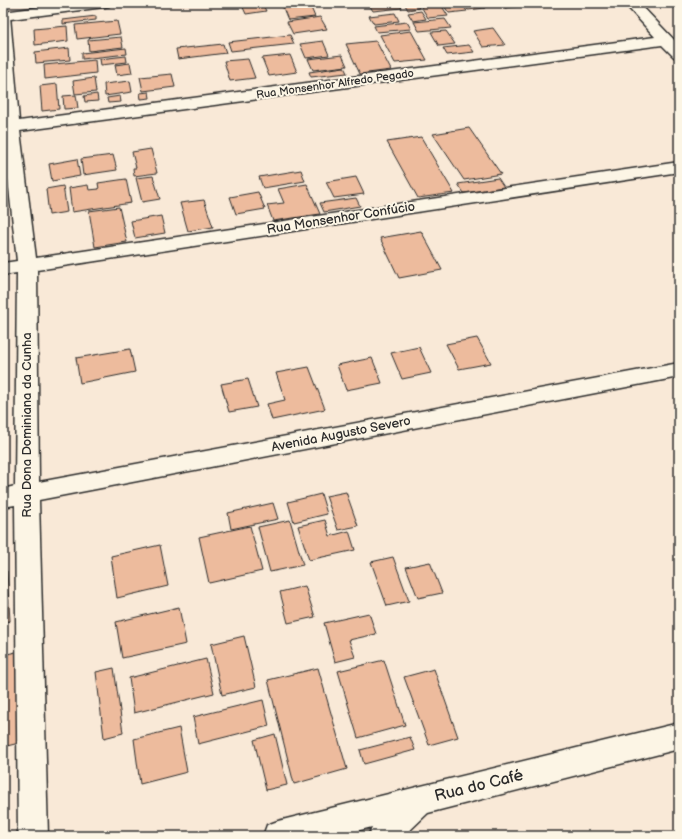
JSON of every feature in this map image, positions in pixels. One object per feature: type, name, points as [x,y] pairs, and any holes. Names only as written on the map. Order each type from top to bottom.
[{"type":"street","points":[[3,16],[104,3]]},
{"type":"street","points":[[631,3],[679,54]]},
{"type":"street","name":"Rua Dona Dominiana da Cunha","points":[[3,16],[7,128],[27,265],[28,493],[33,836]]},
{"type":"street","name":"Rua Monsenhor Alfredo Pegado","points":[[7,128],[666,40]]},
{"type":"street","name":"Rua Monsenhor Confúcio","points":[[3,269],[679,166]]},
{"type":"street","name":"Avenida Augusto Severo","points":[[3,498],[679,370]]},
{"type":"street","name":"Rua do Café","points":[[278,836],[679,736]]},
{"type":"street","points":[[383,836],[419,801]]},
{"type":"building","points":[[241,3],[262,3],[266,11],[246,14]]},
{"type":"building","points":[[281,3],[309,3],[315,17],[288,20]]},
{"type":"building","points":[[368,3],[399,3],[402,8],[373,11]]},
{"type":"building","points":[[404,3],[416,3],[419,8],[408,10]]},
{"type":"building","points":[[419,3],[440,3],[448,16],[428,18]]},
{"type":"building","points":[[442,3],[461,3],[467,11],[449,13]]},
{"type":"building","points":[[464,3],[482,3],[485,8],[468,10]]},
{"type":"building","points":[[501,3],[536,3],[537,4],[505,8]]},
{"type":"building","points":[[421,11],[426,19],[413,21],[408,13]]},
{"type":"building","points":[[395,13],[399,21],[374,24],[369,16]]},
{"type":"building","points":[[96,16],[96,20],[63,24],[63,20]]},
{"type":"building","points":[[320,17],[327,29],[293,34],[287,22]]},
{"type":"building","points":[[445,19],[451,28],[419,31],[414,22]]},
{"type":"building","points":[[117,21],[120,34],[77,39],[75,25]]},
{"type":"building","points":[[407,22],[411,29],[377,32],[374,26]]},
{"type":"building","points":[[67,26],[68,41],[35,45],[34,29]]},
{"type":"building","points":[[493,28],[505,45],[483,47],[473,31]]},
{"type":"building","points":[[411,31],[427,60],[395,63],[380,35]]},
{"type":"building","points":[[446,31],[455,44],[439,46],[431,32]]},
{"type":"building","points":[[290,35],[294,44],[231,51],[228,42]]},
{"type":"building","points":[[121,37],[123,47],[89,51],[88,40]]},
{"type":"building","points":[[323,41],[329,55],[306,58],[300,44]]},
{"type":"building","points":[[376,41],[391,70],[360,74],[346,44]]},
{"type":"building","points":[[223,44],[226,53],[178,59],[176,49]]},
{"type":"building","points":[[469,45],[474,52],[447,55],[443,48]]},
{"type":"building","points":[[69,48],[70,60],[36,63],[35,52]]},
{"type":"building","points":[[126,48],[127,54],[82,59],[82,53]]},
{"type":"building","points":[[290,55],[297,72],[269,76],[262,58]]},
{"type":"building","points":[[342,55],[347,66],[313,70],[308,59]]},
{"type":"building","points":[[126,56],[127,62],[101,65],[100,59]]},
{"type":"building","points":[[248,59],[255,78],[230,81],[224,61]]},
{"type":"building","points":[[95,60],[96,73],[45,79],[44,65]]},
{"type":"building","points":[[130,63],[132,73],[117,75],[115,65]]},
{"type":"building","points":[[344,67],[347,73],[311,77],[309,72]]},
{"type":"building","points":[[172,74],[175,87],[143,91],[140,77]]},
{"type":"building","points":[[94,78],[96,92],[75,94],[73,81]]},
{"type":"building","points":[[130,81],[132,92],[105,96],[104,84]]},
{"type":"building","points":[[57,84],[59,109],[42,111],[40,86]]},
{"type":"building","points":[[149,92],[150,98],[141,99],[140,93]]},
{"type":"building","points":[[97,94],[98,101],[85,102],[84,96]]},
{"type":"building","points":[[76,95],[78,108],[64,109],[63,96]]},
{"type":"building","points":[[120,96],[121,102],[108,103],[107,98]]},
{"type":"building","points":[[469,128],[501,174],[464,180],[433,134]]},
{"type":"building","points":[[421,137],[454,193],[418,198],[387,142]]},
{"type":"building","points":[[151,149],[157,173],[134,176],[133,168],[136,168],[132,152]]},
{"type":"building","points":[[113,155],[117,170],[83,175],[81,159]]},
{"type":"building","points":[[77,159],[80,176],[52,181],[49,164]]},
{"type":"building","points":[[301,170],[305,181],[263,188],[259,177]]},
{"type":"building","points":[[153,176],[160,199],[142,202],[136,178]]},
{"type":"building","points":[[356,177],[364,194],[334,198],[326,182]]},
{"type":"building","points":[[498,178],[504,187],[464,193],[458,184]]},
{"type":"building","points":[[126,179],[131,203],[72,212],[69,188],[88,185],[89,190],[99,189],[98,183]]},
{"type":"building","points":[[307,184],[320,214],[273,221],[267,205],[284,203],[278,189]]},
{"type":"building","points":[[63,186],[67,212],[49,215],[46,189]]},
{"type":"building","points":[[258,192],[265,209],[236,214],[230,197]]},
{"type":"building","points":[[356,198],[360,206],[324,212],[320,203]]},
{"type":"building","points":[[204,200],[213,227],[188,231],[180,203]]},
{"type":"building","points":[[119,207],[127,242],[95,247],[89,211]]},
{"type":"building","points":[[161,216],[165,233],[135,238],[131,221]]},
{"type":"building","points":[[421,231],[442,270],[399,278],[380,238]]},
{"type":"building","points":[[477,338],[491,363],[459,369],[446,344]]},
{"type":"building","points":[[419,347],[431,373],[402,379],[391,353]]},
{"type":"building","points":[[130,349],[135,372],[80,383],[76,358]]},
{"type":"building","points":[[372,358],[382,383],[346,390],[337,365]]},
{"type":"building","points":[[309,367],[325,409],[272,420],[267,404],[285,400],[276,373]]},
{"type":"building","points":[[248,379],[257,407],[229,412],[221,384]]},
{"type":"building","points":[[346,492],[358,526],[338,530],[326,496]]},
{"type":"building","points":[[321,494],[327,514],[294,522],[288,502]]},
{"type":"building","points":[[273,503],[278,519],[231,529],[228,513]]},
{"type":"building","points":[[290,520],[303,565],[270,572],[258,527]]},
{"type":"building","points":[[325,520],[330,536],[349,531],[355,550],[309,560],[298,526]]},
{"type":"building","points":[[250,526],[262,571],[209,583],[199,537]]},
{"type":"building","points":[[160,545],[168,586],[117,598],[111,556]]},
{"type":"building","points":[[393,557],[409,601],[387,606],[371,562]]},
{"type":"building","points":[[430,562],[442,593],[418,598],[406,567]]},
{"type":"building","points":[[7,571],[10,621],[3,622],[3,572]]},
{"type":"building","points":[[305,586],[315,617],[288,623],[280,592]]},
{"type":"building","points":[[179,607],[186,644],[122,658],[116,622]]},
{"type":"building","points":[[369,613],[376,634],[349,640],[355,657],[335,662],[324,623]]},
{"type":"building","points":[[244,636],[256,687],[222,695],[211,644]]},
{"type":"building","points":[[20,651],[27,741],[3,747],[3,655]]},
{"type":"building","points":[[206,659],[214,693],[134,713],[129,678]]},
{"type":"building","points":[[384,660],[405,725],[358,738],[338,671]]},
{"type":"building","points":[[114,668],[123,733],[104,738],[96,672]]},
{"type":"building","points":[[318,668],[347,769],[294,784],[268,680]]},
{"type":"building","points":[[434,669],[458,737],[429,745],[404,677]]},
{"type":"building","points":[[263,700],[269,726],[198,744],[193,717]]},
{"type":"building","points":[[179,728],[187,772],[140,784],[134,739]]},
{"type":"building","points":[[275,734],[287,785],[266,790],[254,740]]},
{"type":"building","points":[[410,737],[415,750],[364,764],[360,750]]}]
